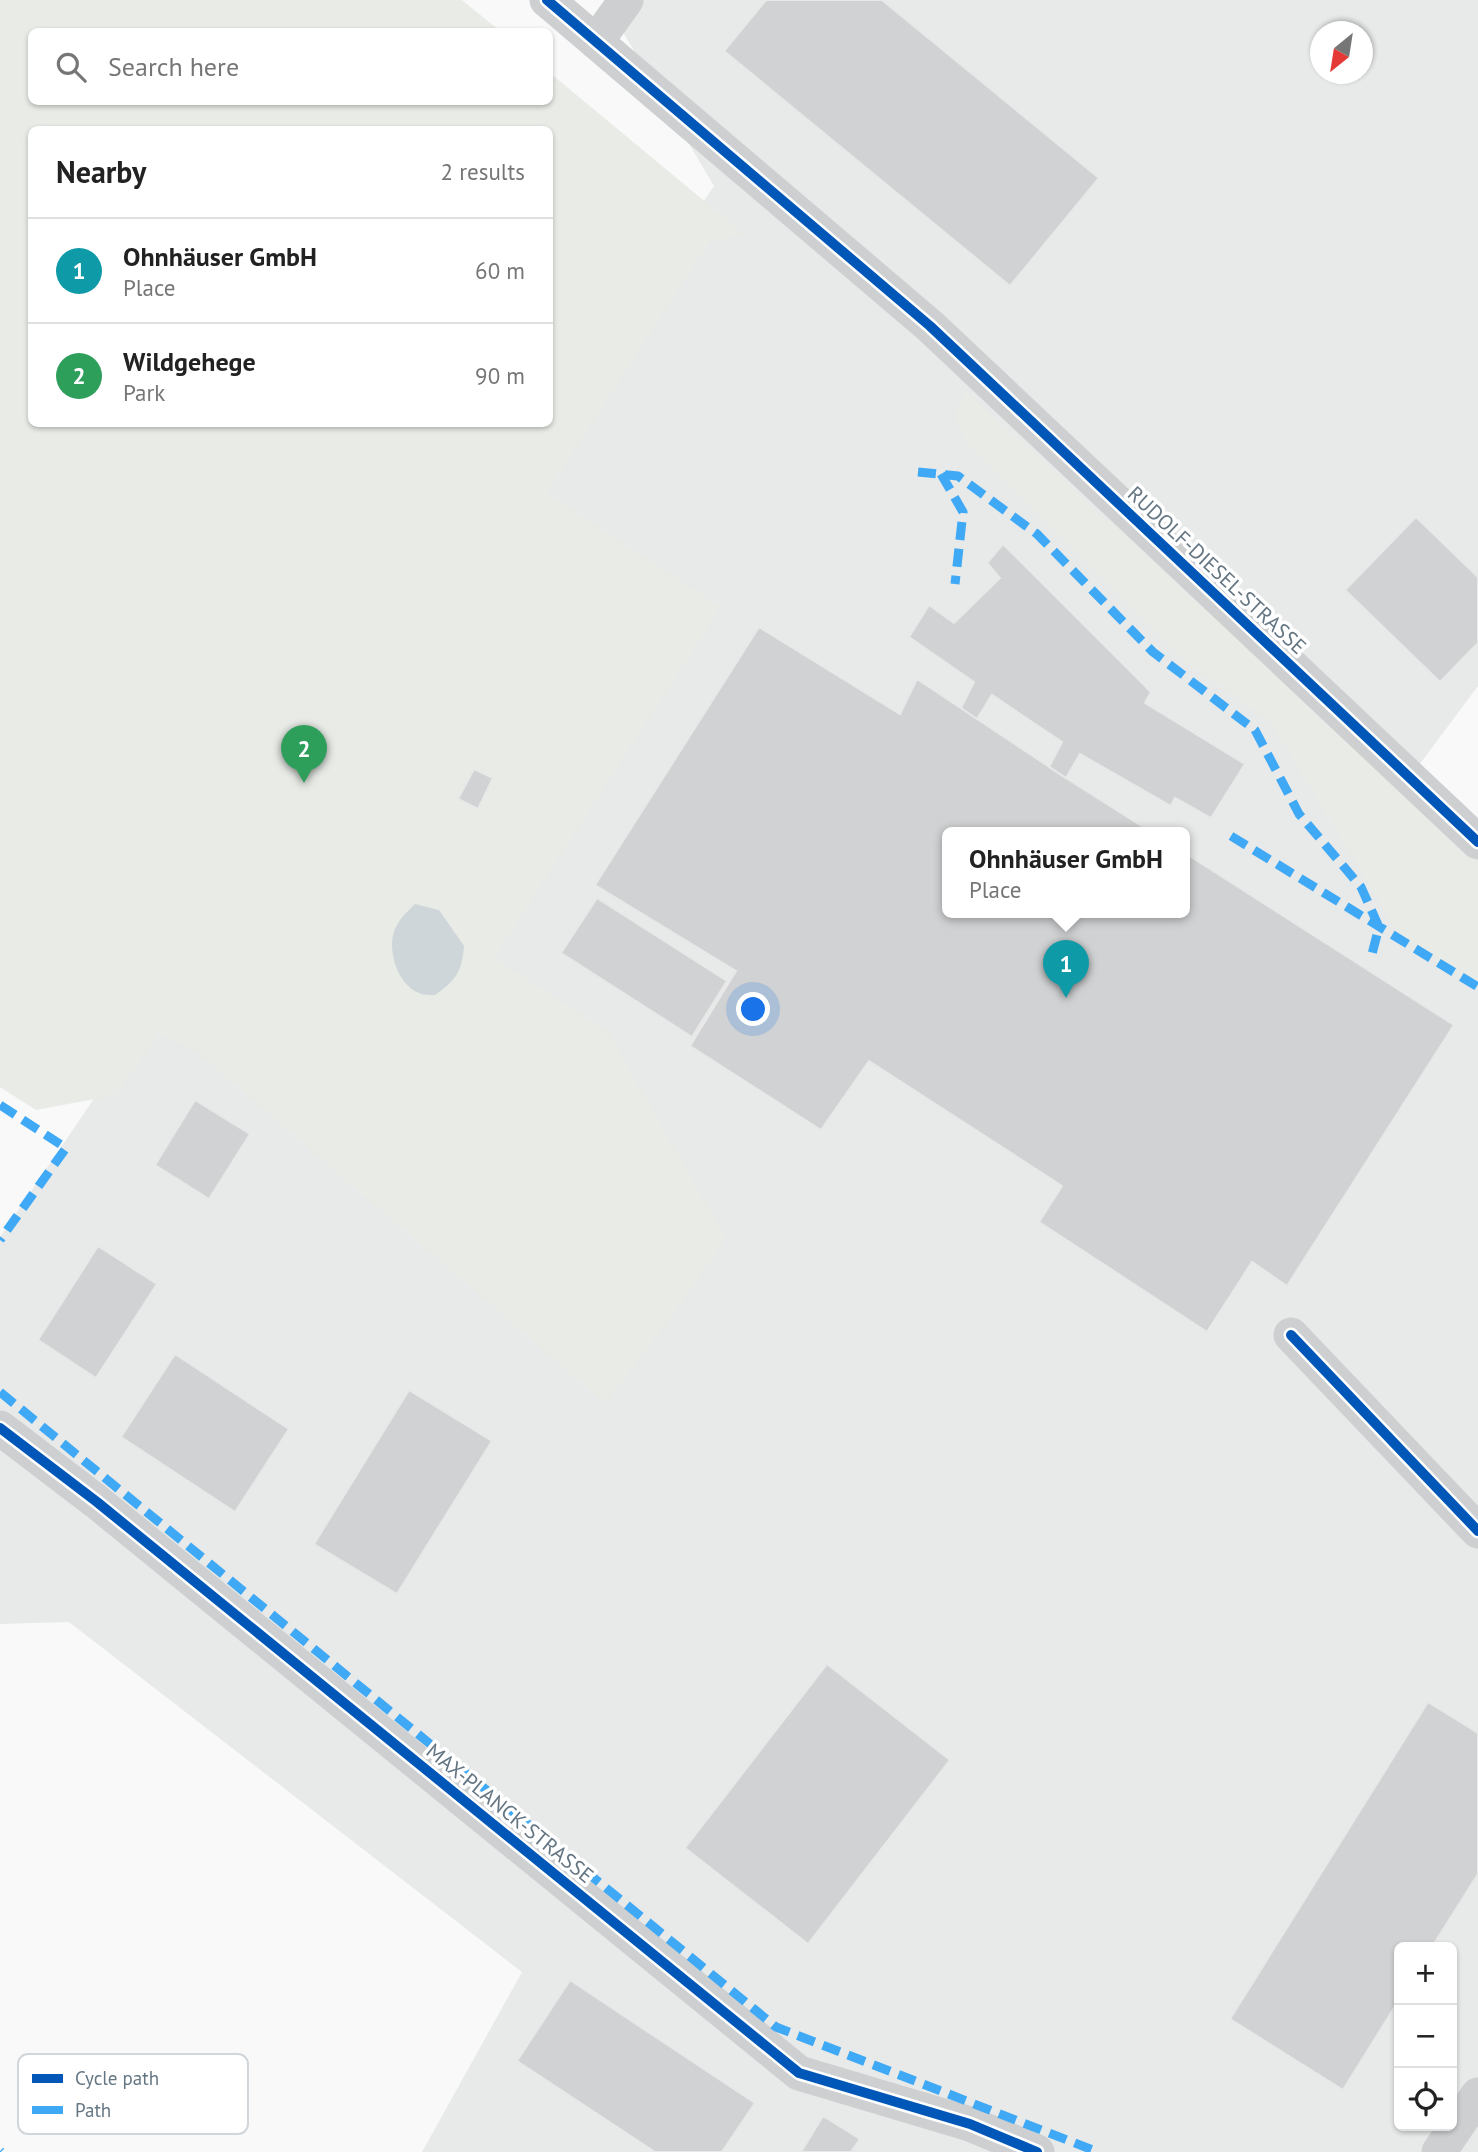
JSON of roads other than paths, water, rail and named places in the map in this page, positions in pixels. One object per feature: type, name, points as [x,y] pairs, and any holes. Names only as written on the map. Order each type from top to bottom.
[{"type":"street","name":"RUDOLF-DIESEL-STRASSE","points":[[547,0],[930,326],[1478,842]]},
{"type":"street","points":[[596,41],[626,0]]},
{"type":"street","points":[[1292,1335],[1478,1531]]},
{"type":"street","name":"MAX-PLANCK-STRASSE","points":[[0,1428],[108,1510],[799,2073],[970,2124],[1037,2152]]},
{"type":"street","points":[[1439,2152],[1478,2095]]},
{"type":"place","name":"Wildgehege","points":[[304,783]]},
{"type":"place","name":"Ohnhäuser GmbH","points":[[1066,998]]}]
